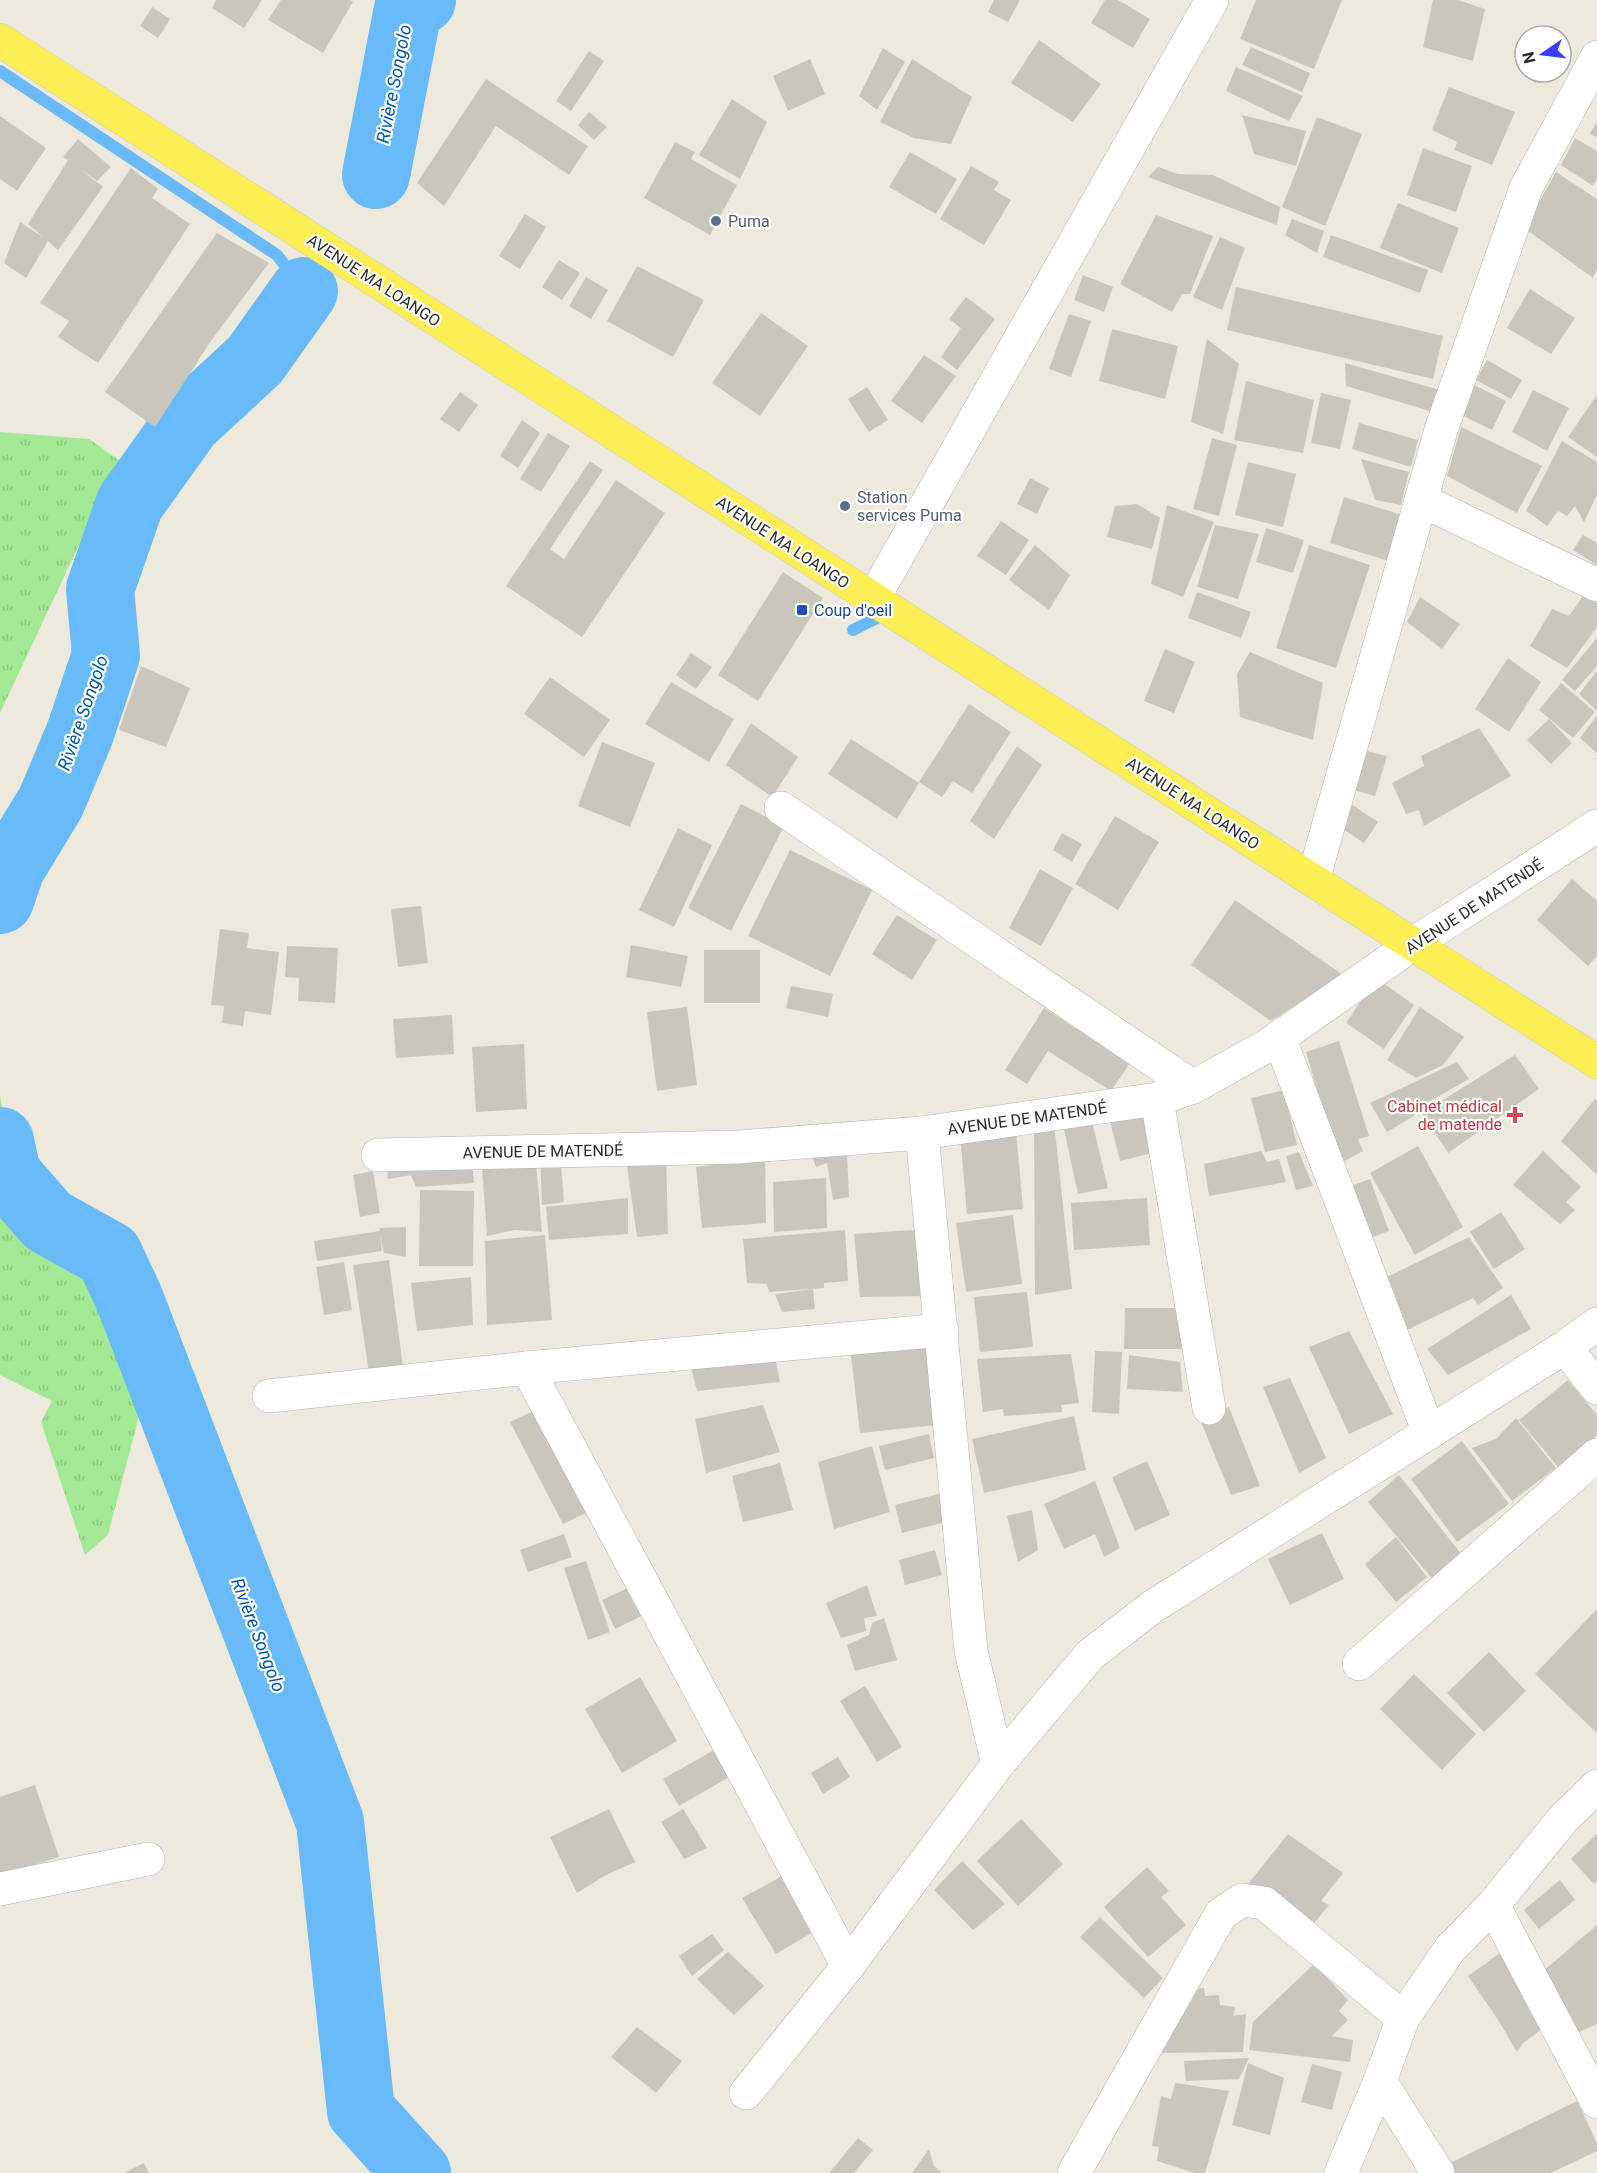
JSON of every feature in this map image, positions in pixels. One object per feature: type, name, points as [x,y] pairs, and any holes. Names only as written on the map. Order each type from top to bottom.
[{"type":"main road","name":"AVENUE MA LOANGO","points":[[0,40],[1597,1062]]},
{"type":"street","points":[[873,599],[1212,0]]},
{"type":"street","points":[[1313,880],[1441,430],[1526,188],[1597,57]]},
{"type":"street","points":[[1421,500],[1597,585]]},
{"type":"street","points":[[781,808],[1193,1087]]},
{"type":"street","name":"AVENUE DE MATENDÉ","points":[[378,1155],[738,1147],[922,1133],[1157,1099],[1193,1087],[1267,1046],[1413,944],[1597,826]]},
{"type":"street","points":[[1279,1037],[1429,1433]]},
{"type":"street","points":[[1157,1099],[1209,1408]]},
{"type":"street","points":[[922,1133],[971,1651],[998,1764]]},
{"type":"street","points":[[746,2093],[848,1966],[998,1764],[1090,1655],[1152,1608],[1565,1347],[1597,1324]]},
{"type":"street","points":[[269,1396],[527,1368],[942,1330]]},
{"type":"street","points":[[1565,1347],[1597,1388]]},
{"type":"street","points":[[527,1368],[848,1966]]},
{"type":"street","points":[[1359,1664],[1597,1455]]},
{"type":"street","points":[[1341,2173],[1380,2081],[1403,2018],[1450,1949],[1493,1905],[1564,1818],[1597,1786]]},
{"type":"street","points":[[0,1889],[148,1859]]},
{"type":"street","points":[[1074,2173],[1221,1914],[1242,1900],[1264,1903],[1403,2018]]},
{"type":"street","points":[[1493,1905],[1597,2102]]},
{"type":"street","points":[[1380,2081],[1438,2173]]},
{"type":"green space","points":[[421,0],[440,0],[367,111]]},
{"type":"green space","points":[[0,432],[89,439],[119,460],[0,713]]},
{"type":"green space","points":[[0,1094],[9,1153],[57,1229],[123,1273],[151,1353],[152,1366],[108,1535],[85,1555],[41,1422],[52,1401],[0,1375]]},
{"type":"building","points":[[216,0],[262,0],[244,28],[212,8]]},
{"type":"building","points":[[281,0],[350,0],[353,2],[323,53],[268,20]]},
{"type":"building","points":[[994,0],[1020,0],[1008,22],[988,12]]},
{"type":"building","points":[[1105,0],[1118,0],[1150,19],[1133,48],[1091,23]]},
{"type":"building","points":[[1256,0],[1342,0],[1314,69],[1240,39]]},
{"type":"building","points":[[1433,0],[1458,0],[1485,9],[1473,61],[1423,47]]},
{"type":"building","points":[[152,7],[170,19],[158,38],[140,26]]},
{"type":"building","points":[[1039,40],[1101,84],[1073,122],[1011,83]]},
{"type":"building","points":[[1251,47],[1310,73],[1302,92],[1242,65]]},
{"type":"building","points":[[883,48],[905,62],[877,110],[859,96]]},
{"type":"building","points":[[589,51],[604,61],[571,111],[556,101]]},
{"type":"building","points":[[810,59],[825,94],[788,111],[773,76]]},
{"type":"building","points":[[912,59],[972,97],[951,144],[914,138],[880,122]]},
{"type":"building","points":[[1236,67],[1303,96],[1289,121],[1226,91]]},
{"type":"building","points":[[486,79],[588,146],[569,175],[496,126],[444,206],[417,183]]},
{"type":"building","points":[[1449,87],[1515,112],[1492,165],[1454,150],[1457,142],[1432,130]]},
{"type":"building","points":[[732,99],[767,122],[740,179],[699,155]]},
{"type":"building","points":[[589,112],[607,127],[594,140],[578,125]]},
{"type":"building","points":[[1242,115],[1306,131],[1296,166],[1254,154]]},
{"type":"building","points":[[0,116],[46,148],[17,191],[0,179]]},
{"type":"building","points":[[1317,117],[1362,134],[1325,226],[1282,207]]},
{"type":"building","points":[[1597,122],[1597,138],[1590,133]]},
{"type":"building","points":[[1575,138],[1597,151],[1597,179],[1593,186],[1561,165]]},
{"type":"building","points":[[78,139],[111,167],[97,181],[79,168],[103,187],[58,250],[48,241],[26,278],[4,263],[20,222],[43,237],[28,224],[68,160],[63,157]]},
{"type":"building","points":[[675,142],[695,152],[691,159],[737,185],[710,235],[644,198]]},
{"type":"building","points":[[1423,148],[1472,166],[1456,212],[1407,195]]},
{"type":"building","points":[[910,152],[957,179],[936,214],[889,187]]},
{"type":"building","points":[[971,166],[999,182],[994,190],[1011,200],[984,245],[940,219]]},
{"type":"building","points":[[1158,167],[1178,174],[1213,175],[1280,207],[1277,225],[1148,177]]},
{"type":"building","points":[[131,168],[158,189],[152,198],[190,224],[98,363],[58,337],[69,321],[40,303]]},
{"type":"building","points":[[1556,172],[1597,199],[1597,269],[1593,278],[1524,228]]},
{"type":"building","points":[[1398,203],[1459,228],[1442,273],[1380,248]]},
{"type":"building","points":[[525,214],[546,227],[520,269],[499,256]]},
{"type":"building","points":[[1156,215],[1213,236],[1190,294],[1182,294],[1172,312],[1120,284]]},
{"type":"building","points":[[1292,219],[1324,231],[1317,253],[1285,235]]},
{"type":"building","points":[[217,233],[269,263],[211,341],[155,427],[105,392]]},
{"type":"building","points":[[1331,235],[1428,270],[1420,293],[1323,257]]},
{"type":"building","points":[[1220,237],[1245,248],[1222,310],[1193,297]]},
{"type":"building","points":[[559,260],[580,273],[562,300],[542,287]]},
{"type":"building","points":[[637,266],[704,300],[673,357],[607,321]]},
{"type":"building","points":[[1083,275],[1113,287],[1104,312],[1074,300]]},
{"type":"building","points":[[586,277],[608,290],[591,319],[569,306]]},
{"type":"building","points":[[1236,287],[1443,336],[1433,379],[1227,330]]},
{"type":"building","points":[[1530,289],[1575,318],[1551,354],[1507,328]]},
{"type":"building","points":[[966,297],[995,319],[957,370],[941,357],[961,328],[949,319]]},
{"type":"building","points":[[761,313],[808,346],[760,416],[712,383]]},
{"type":"building","points":[[1069,314],[1091,321],[1071,377],[1049,369]]},
{"type":"building","points":[[1112,329],[1178,346],[1165,399],[1099,381]]},
{"type":"building","points":[[1207,339],[1239,364],[1223,434],[1191,422]]},
{"type":"building","points":[[924,355],[956,376],[922,423],[891,401]]},
{"type":"building","points":[[1487,360],[1522,380],[1511,399],[1476,380]]},
{"type":"building","points":[[1345,363],[1440,390],[1433,412],[1346,386]]},
{"type":"building","points":[[1246,381],[1314,400],[1303,453],[1234,440]]},
{"type":"building","points":[[1466,381],[1506,401],[1492,430],[1451,410]]},
{"type":"building","points":[[867,387],[888,420],[869,432],[848,399]]},
{"type":"building","points":[[1533,390],[1569,408],[1547,451],[1512,432]]},
{"type":"building","points":[[460,392],[478,405],[459,432],[440,419]]},
{"type":"building","points":[[1321,393],[1351,400],[1340,449],[1311,443]]},
{"type":"building","points":[[1597,395],[1597,457],[1568,437]]},
{"type":"building","points":[[522,420],[540,433],[518,468],[500,456]]},
{"type":"building","points":[[1359,423],[1418,440],[1411,467],[1352,449]]},
{"type":"building","points":[[1461,427],[1542,466],[1517,513],[1447,476]]},
{"type":"building","points":[[548,433],[570,446],[541,492],[520,479]]},
{"type":"building","points":[[1212,438],[1237,445],[1219,516],[1193,509]]},
{"type":"building","points":[[1562,441],[1597,462],[1597,495],[1584,522],[1575,506],[1567,516],[1558,511],[1547,526],[1526,511]]},
{"type":"building","points":[[1361,459],[1409,472],[1401,505],[1375,500]]},
{"type":"building","points":[[590,461],[603,470],[550,549],[564,559],[616,480],[665,513],[582,637],[506,586]]},
{"type":"building","points":[[1248,462],[1296,474],[1283,527],[1235,515]]},
{"type":"building","points":[[1030,478],[1049,488],[1037,514],[1017,504]]},
{"type":"building","points":[[1344,497],[1402,515],[1389,561],[1330,543]]},
{"type":"building","points":[[1137,504],[1160,518],[1152,549],[1107,537],[1115,506]]},
{"type":"building","points":[[1167,505],[1214,522],[1183,597],[1151,584]]},
{"type":"building","points":[[1001,521],[1029,540],[1006,575],[977,556]]},
{"type":"building","points":[[1215,525],[1259,534],[1238,599],[1197,587]]},
{"type":"building","points":[[1266,528],[1304,540],[1293,573],[1256,562]]},
{"type":"building","points":[[1583,535],[1597,543],[1597,565],[1573,550]]},
{"type":"building","points":[[1035,545],[1070,575],[1049,610],[1009,580]]},
{"type":"building","points":[[1309,545],[1370,565],[1336,668],[1276,648]]},
{"type":"building","points":[[783,572],[823,598],[758,701],[718,675]]},
{"type":"building","points":[[1197,592],[1251,612],[1241,638],[1188,618]]},
{"type":"building","points":[[1583,596],[1597,602],[1597,627],[1567,668],[1530,646],[1552,609],[1569,616]]},
{"type":"building","points":[[1420,597],[1460,624],[1442,649],[1407,622]]},
{"type":"building","points":[[1597,638],[1597,666],[1575,691],[1562,680]]},
{"type":"building","points":[[1165,649],[1195,662],[1174,713],[1144,701]]},
{"type":"building","points":[[1250,652],[1323,683],[1313,740],[1240,717],[1237,674]]},
{"type":"building","points":[[691,653],[712,667],[696,689],[676,675]]},
{"type":"building","points":[[1508,658],[1541,682],[1509,732],[1475,709]]},
{"type":"building","points":[[141,666],[190,688],[166,747],[119,730]]},
{"type":"building","points":[[1597,671],[1597,711],[1579,694]]},
{"type":"building","points":[[550,677],[610,720],[584,757],[524,714]]},
{"type":"building","points":[[671,682],[734,719],[709,762],[645,724]]},
{"type":"building","points":[[1561,683],[1595,712],[1573,738],[1539,710]]},
{"type":"building","points":[[969,704],[1011,732],[972,793],[953,781],[942,797],[919,782]]},
{"type":"building","points":[[1597,715],[1597,753],[1580,738]]},
{"type":"building","points":[[1549,719],[1572,743],[1551,764],[1527,740]]},
{"type":"building","points":[[751,723],[798,757],[772,797],[726,765]]},
{"type":"building","points":[[1479,728],[1511,776],[1424,826],[1419,810],[1406,814],[1392,783],[1424,766],[1421,756]]},
{"type":"building","points":[[851,739],[919,783],[897,819],[828,774]]},
{"type":"building","points":[[602,742],[655,763],[630,827],[578,806]]},
{"type":"building","points":[[1017,746],[1042,765],[994,839],[970,821]]},
{"type":"building","points":[[1363,750],[1387,756],[1375,796],[1353,790]]},
{"type":"building","points":[[741,804],[784,826],[731,931],[688,908]]},
{"type":"building","points":[[1351,804],[1378,822],[1364,843],[1337,825]]},
{"type":"building","points":[[1115,816],[1159,842],[1118,910],[1075,884]]},
{"type":"building","points":[[678,828],[712,845],[674,927],[639,910]]},
{"type":"building","points":[[1062,833],[1082,844],[1072,862],[1053,850]]},
{"type":"building","points":[[790,850],[872,890],[830,976],[748,936]]},
{"type":"building","points":[[1040,869],[1073,888],[1041,946],[1009,928]]},
{"type":"building","points":[[1572,879],[1597,901],[1597,956],[1588,966],[1537,920]]},
{"type":"building","points":[[1235,900],[1343,975],[1271,1021],[1191,965]]},
{"type":"building","points":[[421,906],[428,963],[398,967],[391,909]]},
{"type":"building","points":[[897,915],[937,940],[912,980],[872,954]]},
{"type":"building","points":[[220,929],[249,933],[247,948],[279,952],[271,1015],[245,1011],[243,1026],[222,1023],[224,1006],[211,1005]]},
{"type":"building","points":[[631,945],[688,956],[681,987],[626,977]]},
{"type":"building","points":[[287,946],[338,948],[335,1003],[298,1001],[299,978],[285,977]]},
{"type":"building","points":[[704,950],[760,950],[760,1003],[704,1003]]},
{"type":"building","points":[[1376,978],[1414,1005],[1384,1049],[1346,1023]]},
{"type":"building","points":[[791,986],[833,994],[828,1017],[786,1008]]},
{"type":"building","points":[[687,1007],[697,1085],[657,1091],[647,1012]]},
{"type":"building","points":[[1420,1007],[1464,1037],[1443,1065],[1416,1078],[1387,1060]]},
{"type":"building","points":[[1044,1008],[1130,1063],[1111,1091],[1048,1051],[1027,1084],[1005,1070]]},
{"type":"building","points":[[452,1015],[454,1054],[396,1058],[393,1019]]},
{"type":"building","points":[[1339,1041],[1369,1136],[1358,1139],[1363,1151],[1339,1164],[1306,1052]]},
{"type":"building","points":[[524,1044],[527,1109],[476,1112],[472,1047]]},
{"type":"building","points":[[1515,1055],[1539,1089],[1448,1153],[1422,1113]]},
{"type":"building","points":[[1457,1062],[1469,1079],[1416,1109],[1414,1116],[1387,1132],[1370,1103]]},
{"type":"building","points":[[1284,1090],[1297,1145],[1265,1152],[1251,1098]]},
{"type":"building","points":[[1595,1099],[1597,1101],[1597,1175],[1561,1141]]},
{"type":"building","points":[[1147,1103],[1160,1151],[1120,1161],[1108,1113]]},
{"type":"building","points":[[1090,1113],[1108,1188],[1078,1194],[1062,1120]]},
{"type":"building","points":[[1054,1122],[1072,1289],[1035,1295],[1034,1128]]},
{"type":"building","points":[[1016,1130],[1023,1209],[967,1214],[960,1134]]},
{"type":"building","points":[[846,1133],[849,1197],[833,1200],[827,1163],[816,1167],[804,1135]]},
{"type":"building","points":[[1418,1146],[1463,1227],[1415,1255],[1370,1173]]},
{"type":"building","points":[[540,1148],[561,1164],[564,1202],[542,1205]]},
{"type":"building","points":[[765,1148],[766,1223],[702,1228],[696,1167],[719,1164]]},
{"type":"building","points":[[535,1150],[542,1232],[515,1230],[487,1236],[481,1154]]},
{"type":"building","points":[[666,1150],[668,1234],[637,1237],[625,1151]]},
{"type":"building","points":[[1261,1151],[1267,1162],[1279,1159],[1286,1182],[1209,1196],[1204,1164]]},
{"type":"building","points":[[1543,1151],[1581,1187],[1566,1202],[1575,1210],[1560,1224],[1513,1185]]},
{"type":"building","points":[[471,1152],[474,1183],[416,1187],[411,1175],[388,1179],[387,1159]]},
{"type":"building","points":[[1299,1152],[1313,1186],[1296,1190],[1286,1156]]},
{"type":"building","points":[[373,1171],[380,1213],[360,1217],[353,1175]]},
{"type":"building","points":[[826,1178],[827,1228],[774,1232],[773,1182]]},
{"type":"building","points":[[1370,1179],[1389,1231],[1362,1241],[1343,1189]]},
{"type":"building","points":[[420,1190],[474,1191],[473,1266],[419,1266]]},
{"type":"building","points":[[628,1198],[628,1234],[549,1240],[546,1207]]},
{"type":"building","points":[[1147,1198],[1150,1245],[1074,1250],[1071,1203]]},
{"type":"building","points":[[1501,1212],[1525,1249],[1494,1269],[1470,1232]]},
{"type":"building","points":[[1013,1215],[1022,1284],[966,1292],[956,1223]]},
{"type":"building","points":[[406,1227],[406,1257],[384,1253],[380,1234],[382,1251],[317,1261],[314,1241],[380,1231],[379,1228]]},
{"type":"building","points":[[928,1229],[924,1296],[860,1297],[854,1234]]},
{"type":"building","points":[[845,1230],[848,1281],[824,1283],[824,1288],[769,1292],[767,1284],[747,1283],[743,1239]]},
{"type":"building","points":[[545,1235],[552,1320],[487,1325],[485,1241]]},
{"type":"building","points":[[1469,1237],[1503,1288],[1478,1305],[1473,1298],[1403,1332],[1381,1280]]},
{"type":"building","points":[[389,1260],[404,1375],[370,1380],[353,1265]]},
{"type":"building","points":[[344,1262],[352,1310],[324,1315],[316,1267]]},
{"type":"building","points":[[471,1277],[473,1325],[417,1331],[411,1283]]},
{"type":"building","points":[[813,1289],[815,1309],[782,1312],[775,1294]]},
{"type":"building","points":[[1027,1292],[1033,1347],[980,1352],[974,1297]]},
{"type":"building","points":[[1511,1295],[1531,1329],[1448,1375],[1427,1349]]},
{"type":"building","points":[[1125,1308],[1193,1308],[1192,1349],[1124,1349]]},
{"type":"building","points":[[1349,1331],[1393,1414],[1349,1434],[1309,1347]]},
{"type":"building","points":[[771,1338],[780,1382],[697,1391],[685,1344]]},
{"type":"building","points":[[939,1341],[946,1424],[860,1433],[850,1347]]},
{"type":"building","points":[[1095,1351],[1122,1352],[1119,1414],[1092,1412]]},
{"type":"building","points":[[1071,1354],[1079,1403],[1061,1405],[1062,1412],[1004,1416],[1003,1409],[983,1412],[977,1359]]},
{"type":"building","points":[[1129,1355],[1180,1362],[1183,1392],[1127,1389]]},
{"type":"building","points":[[1290,1378],[1326,1458],[1299,1473],[1263,1387]]},
{"type":"building","points":[[1568,1380],[1597,1415],[1597,1435],[1558,1467],[1519,1420]]},
{"type":"building","points":[[557,1400],[609,1502],[563,1524],[510,1422]]},
{"type":"building","points":[[763,1405],[780,1452],[706,1473],[695,1419]]},
{"type":"building","points":[[1229,1407],[1260,1486],[1231,1495],[1199,1417]]},
{"type":"building","points":[[1074,1416],[1086,1470],[984,1493],[972,1439]]},
{"type":"building","points":[[1516,1418],[1556,1468],[1512,1501],[1472,1448],[1496,1439]]},
{"type":"building","points":[[929,1434],[934,1458],[885,1470],[879,1446]]},
{"type":"building","points":[[1462,1441],[1509,1504],[1457,1542],[1411,1479]]},
{"type":"building","points":[[872,1446],[890,1512],[834,1529],[818,1462]]},
{"type":"building","points":[[1147,1461],[1170,1515],[1135,1531],[1112,1477]]},
{"type":"building","points":[[780,1463],[793,1510],[743,1522],[732,1476]]},
{"type":"building","points":[[1399,1475],[1462,1555],[1435,1582],[1368,1502]]},
{"type":"building","points":[[1095,1481],[1120,1548],[1104,1557],[1095,1534],[1064,1549],[1044,1504]]},
{"type":"building","points":[[947,1492],[954,1520],[902,1533],[895,1505]]},
{"type":"building","points":[[1032,1510],[1038,1550],[1018,1562],[1007,1516]]},
{"type":"building","points":[[1322,1533],[1344,1579],[1290,1605],[1268,1559]]},
{"type":"building","points":[[564,1534],[572,1557],[528,1572],[520,1550]]},
{"type":"building","points":[[1396,1537],[1427,1577],[1396,1602],[1365,1564]]},
{"type":"building","points":[[935,1550],[942,1575],[905,1585],[899,1560]]},
{"type":"building","points":[[586,1561],[610,1632],[588,1640],[564,1568]]},
{"type":"building","points":[[647,1579],[660,1607],[615,1629],[602,1600]]},
{"type":"building","points":[[867,1585],[877,1616],[864,1618],[866,1631],[841,1638],[826,1603]]},
{"type":"building","points":[[1597,1609],[1597,1733],[1535,1674]]},
{"type":"building","points":[[884,1618],[897,1660],[855,1671],[847,1645],[869,1635],[872,1623]]},
{"type":"building","points":[[1489,1652],[1526,1691],[1484,1732],[1447,1693]]},
{"type":"building","points":[[1414,1674],[1476,1734],[1442,1770],[1380,1709]]},
{"type":"building","points":[[640,1677],[677,1741],[622,1773],[585,1709]]},
{"type":"building","points":[[865,1686],[902,1747],[877,1762],[840,1701]]},
{"type":"building","points":[[728,1742],[743,1769],[679,1806],[663,1779]]},
{"type":"building","points":[[838,1757],[850,1777],[823,1794],[811,1773]]},
{"type":"building","points":[[35,1785],[59,1857],[0,1876],[0,1797]]},
{"type":"building","points":[[609,1809],[635,1862],[606,1875],[577,1893],[550,1837]]},
{"type":"building","points":[[683,1809],[707,1848],[684,1859],[661,1822]]},
{"type":"building","points":[[1021,1819],[1063,1864],[1018,1906],[977,1861]]},
{"type":"building","points":[[1288,1834],[1343,1873],[1321,1901],[1329,1905],[1307,1932],[1248,1884]]},
{"type":"building","points":[[1597,1834],[1597,1881],[1594,1884],[1571,1859]]},
{"type":"building","points":[[962,1861],[1005,1904],[973,1930],[934,1890]]},
{"type":"building","points":[[1147,1867],[1169,1891],[1161,1897],[1186,1925],[1148,1957],[1104,1907]]},
{"type":"building","points":[[784,1875],[813,1932],[776,1954],[742,1898]]},
{"type":"building","points":[[1560,1880],[1575,1900],[1539,1929],[1524,1910]]},
{"type":"building","points":[[1100,1917],[1163,1978],[1144,1998],[1080,1937]]},
{"type":"building","points":[[1597,1925],[1597,2024],[1577,2033],[1542,1972]]},
{"type":"building","points":[[712,1934],[724,1950],[692,1976],[679,1956]]},
{"type":"building","points":[[728,1952],[764,1986],[734,2015],[697,1979]]},
{"type":"building","points":[[1500,1953],[1549,2024],[1523,2043],[1517,2052],[1468,1976]]},
{"type":"building","points":[[1314,1964],[1348,2000],[1339,2011],[1348,2020],[1332,2036],[1353,2040],[1350,2062],[1249,2050],[1253,2022]]},
{"type":"building","points":[[1204,1988],[1205,1996],[1219,1995],[1220,2005],[1235,2007],[1233,2016],[1246,2014],[1243,2052],[1161,2053],[1188,1989]]},
{"type":"building","points":[[637,2027],[682,2061],[656,2093],[611,2057]]},
{"type":"building","points":[[1249,2058],[1239,2079],[1186,2081],[1184,2061]]},
{"type":"building","points":[[1248,2063],[1284,2078],[1270,2135],[1232,2125]]},
{"type":"building","points":[[1312,2064],[1342,2072],[1332,2110],[1301,2102]]},
{"type":"building","points":[[1175,2083],[1229,2091],[1205,2173],[1195,2173],[1157,2161],[1159,2147],[1152,2146],[1161,2096],[1171,2099]]},
{"type":"building","points":[[1577,2101],[1597,2143],[1597,2151],[1551,2173],[1449,2173],[1444,2166]]},
{"type":"building","points":[[858,2138],[873,2150],[854,2173],[829,2173]]},
{"type":"building","points":[[929,2149],[934,2166],[942,2173],[912,2173]]},
{"type":"building","points":[[144,2163],[149,2173],[124,2173]]},
{"type":"waterway","name":"Rivière Songolo","points":[[376,175],[408,9],[422,0]]},
{"type":"waterway","points":[[0,71],[277,255],[304,291]]},
{"type":"waterway","name":"Rivière Songolo","points":[[0,900],[11,868],[51,802],[80,733],[106,655],[100,589],[130,503],[188,422],[255,360],[304,291]]},
{"type":"waterway","points":[[853,630],[881,616],[889,622]]},
{"type":"waterway","name":"Rivière Songolo","points":[[0,1141],[7,1174],[48,1221],[109,1255],[129,1298],[330,1822],[361,2111],[417,2173]]},
{"type":"place","name":"Puma","points":[[716,221]]},
{"type":"place","name":"Station services Puma","points":[[845,506]]},
{"type":"place","name":"Coup d'oeil","points":[[802,610]]},
{"type":"place","name":"Cabinet médical de matende","points":[[1515,1115]]}]
